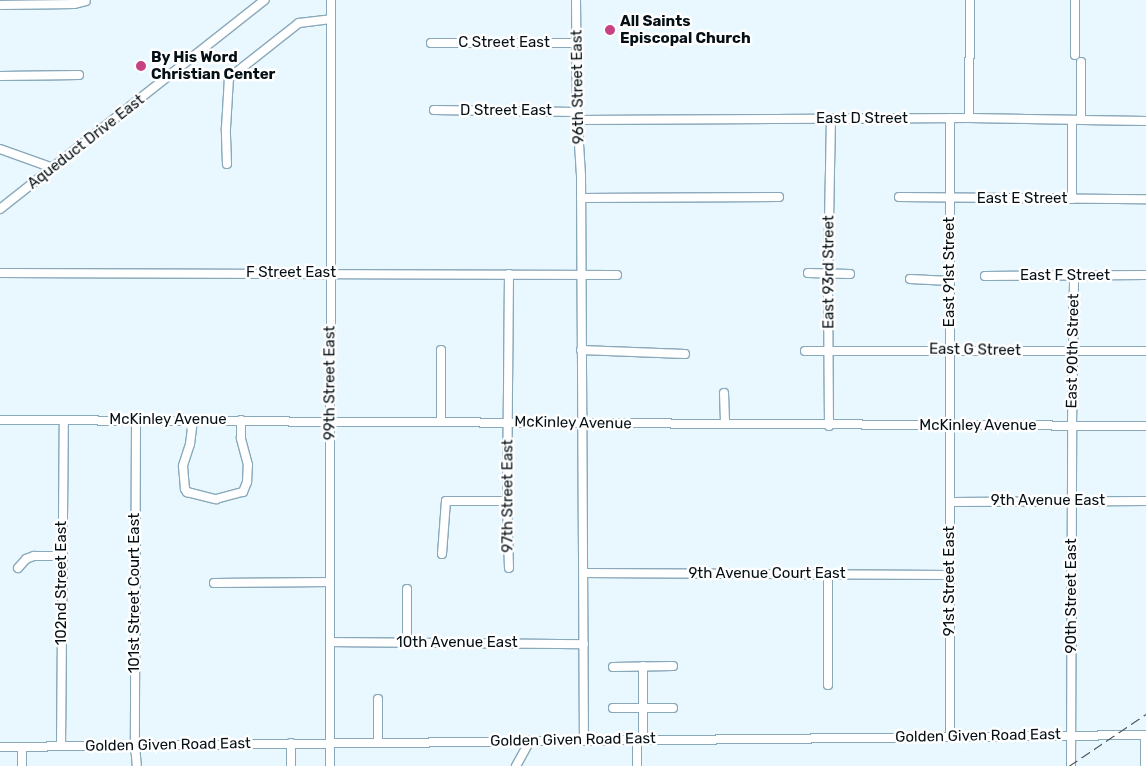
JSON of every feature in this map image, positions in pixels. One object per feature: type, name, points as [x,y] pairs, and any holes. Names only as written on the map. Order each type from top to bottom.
[{"type":"street","name":"Aqueduct Drive East","points":[[0,209],[266,0]]},
{"type":"street","name":"99th Street East","points":[[330,766],[331,0]]},
{"type":"street","name":"96th Street East","points":[[576,0],[577,116],[581,175],[580,424],[584,644]]},
{"type":"street","points":[[969,118],[970,0]]},
{"type":"street","points":[[1075,55],[1076,0]]},
{"type":"street","points":[[0,5],[74,4],[86,1]]},
{"type":"street","points":[[227,164],[226,128],[229,78],[299,23],[331,19]]},
{"type":"street","name":"C Street East","points":[[431,43],[576,43]]},
{"type":"street","points":[[1072,199],[1081,62]]},
{"type":"street","points":[[0,76],[79,76]]},
{"type":"street","name":"D Street East","points":[[434,110],[577,116]]},
{"type":"street","name":"East D Street","points":[[577,116],[1146,121]]},
{"type":"street","name":"East 93rd Street","points":[[829,426],[828,274],[831,118]]},
{"type":"street","name":"East 91st Street","points":[[950,118],[950,426]]},
{"type":"street","points":[[0,148],[53,168]]},
{"type":"street","points":[[581,198],[779,197]]},
{"type":"street","name":"East E Street","points":[[899,197],[1146,199]]},
{"type":"street","name":"F Street East","points":[[0,273],[581,275]]},
{"type":"street","name":"97th Street East","points":[[509,274],[507,501],[509,568]]},
{"type":"street","points":[[808,274],[850,274]]},
{"type":"street","points":[[581,275],[617,275]]},
{"type":"street","name":"East F Street","points":[[985,276],[1146,276]]},
{"type":"street","name":"East 90th Street","points":[[1072,426],[1074,276]]},
{"type":"street","points":[[910,279],[950,281]]},
{"type":"street","points":[[441,350],[441,421]]},
{"type":"street","points":[[581,350],[685,354]]},
{"type":"street","name":"East G Street","points":[[805,351],[1146,351]]},
{"type":"street","points":[[724,393],[725,424]]},
{"type":"street","name":"McKinley Avenue","points":[[0,420],[330,420],[829,426],[1146,426]]},
{"type":"street","name":"102nd Street East","points":[[61,746],[64,420]]},
{"type":"street","name":"101st Street Court East","points":[[136,420],[135,745],[137,766]]},
{"type":"street","points":[[193,420],[190,444],[183,466],[185,489],[188,492],[216,499],[243,492],[247,482],[248,465],[241,438],[241,420]]},
{"type":"street","name":"91st Street East","points":[[950,426],[950,737]]},
{"type":"street","name":"90th Street East","points":[[1071,766],[1072,426]]},
{"type":"street","name":"9th Avenue East","points":[[951,502],[1146,500]]},
{"type":"street","points":[[442,554],[446,501],[507,501]]},
{"type":"street","points":[[18,568],[26,559],[34,556],[62,556]]},
{"type":"street","name":"9th Avenue Court East","points":[[584,573],[949,575]]},
{"type":"street","points":[[828,574],[828,685]]},
{"type":"street","points":[[214,583],[330,582]]},
{"type":"street","points":[[407,589],[407,643]]},
{"type":"street","name":"10th Avenue East","points":[[330,642],[584,644]]},
{"type":"street","points":[[584,644],[584,740]]},
{"type":"street","points":[[637,766],[643,708],[643,666]]},
{"type":"street","points":[[613,667],[673,666]]},
{"type":"street","points":[[378,699],[378,742]]},
{"type":"street","points":[[613,708],[673,708]]},
{"type":"street","points":[[1146,735],[1146,766]]},
{"type":"street","name":"Golden Given Road East","points":[[0,747],[1146,735]]},
{"type":"street","points":[[516,766],[530,741]]},
{"type":"street","points":[[291,743],[291,766]]},
{"type":"street","points":[[22,747],[22,766]]},
{"type":"railway","points":[[1069,766],[1146,714]]},
{"type":"place","name":"All Saints Episcopal Church","points":[[610,30]]},
{"type":"place","name":"By His Word Christian Center","points":[[141,66]]}]
